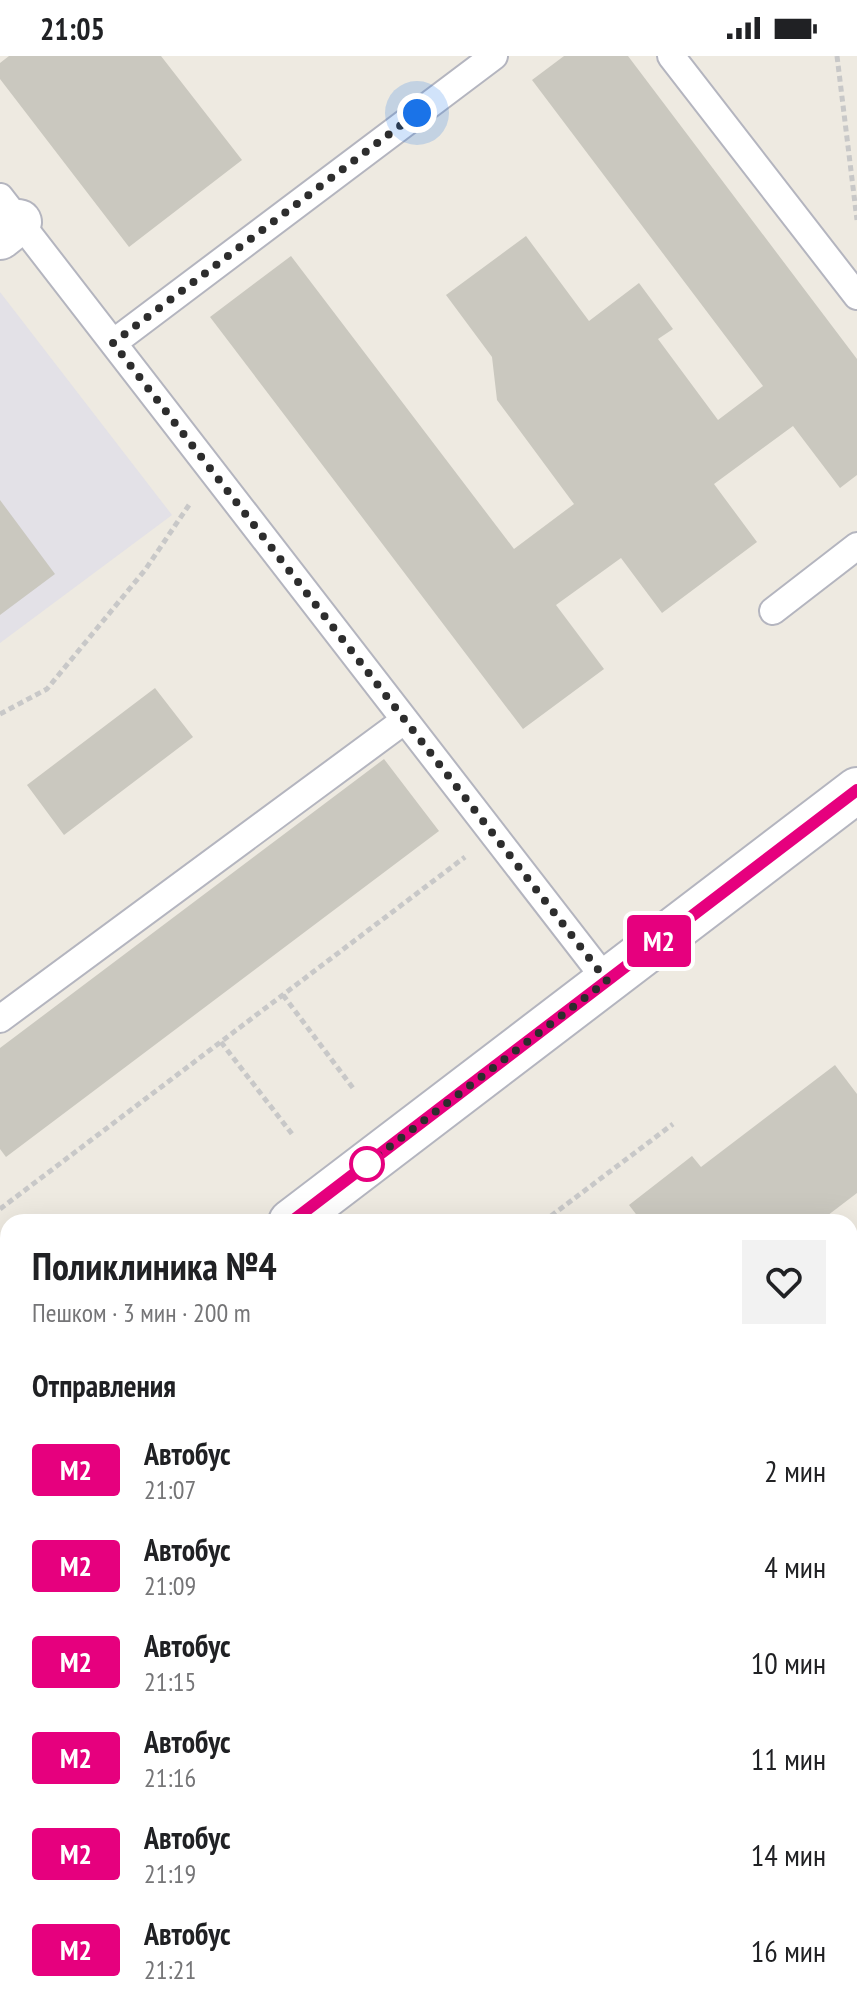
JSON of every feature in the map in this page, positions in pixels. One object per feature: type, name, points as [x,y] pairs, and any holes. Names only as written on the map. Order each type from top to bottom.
[{"type":"street","points":[[301,1214],[857,790]]},
{"type":"lane","points":[[113,343],[494,56]]},
{"type":"lane","points":[[671,56],[857,296]]},
{"type":"lane","points":[[6,219],[113,343],[607,981]]},
{"type":"lane","points":[[773,611],[857,546]]},
{"type":"lane","points":[[0,1019],[405,720]]},
{"type":"path","points":[[837,56],[857,220]]},
{"type":"path","points":[[0,714],[47,689],[145,570],[212,471]]},
{"type":"path","points":[[0,1209],[494,835]]},
{"type":"path","points":[[283,995],[353,1088]]},
{"type":"path","points":[[221,1042],[292,1134]]},
{"type":"path","points":[[554,1214],[673,1124]]},
{"type":"shaded area","points":[[0,292],[172,515],[0,643]]},
{"type":"building","points":[[9,56],[161,56],[242,160],[129,247],[0,79],[0,63]]},
{"type":"building","points":[[564,56],[628,56],[857,359],[857,475],[840,488],[793,426],[714,484],[757,542],[662,613],[621,558],[556,605],[604,669],[523,729],[210,317],[291,256],[514,549],[574,504],[497,400],[492,357],[446,295],[526,236],[589,321],[639,283],[673,329],[658,339],[718,420],[763,386],[532,80]]},
{"type":"building","points":[[0,500],[55,574],[0,615]]},
{"type":"building","points":[[155,688],[193,737],[64,835],[27,785]]},
{"type":"building","points":[[384,759],[439,831],[6,1157],[0,1149],[0,1048]]},
{"type":"building","points":[[835,1065],[857,1094],[857,1193],[829,1214],[636,1214],[629,1205],[692,1156],[701,1167]]},
{"type":"bus line","name":"М2","points":[[301,1214],[857,790]]},
{"type":"route","points":[[367,1164],[607,981],[113,343],[417,113]]}]
